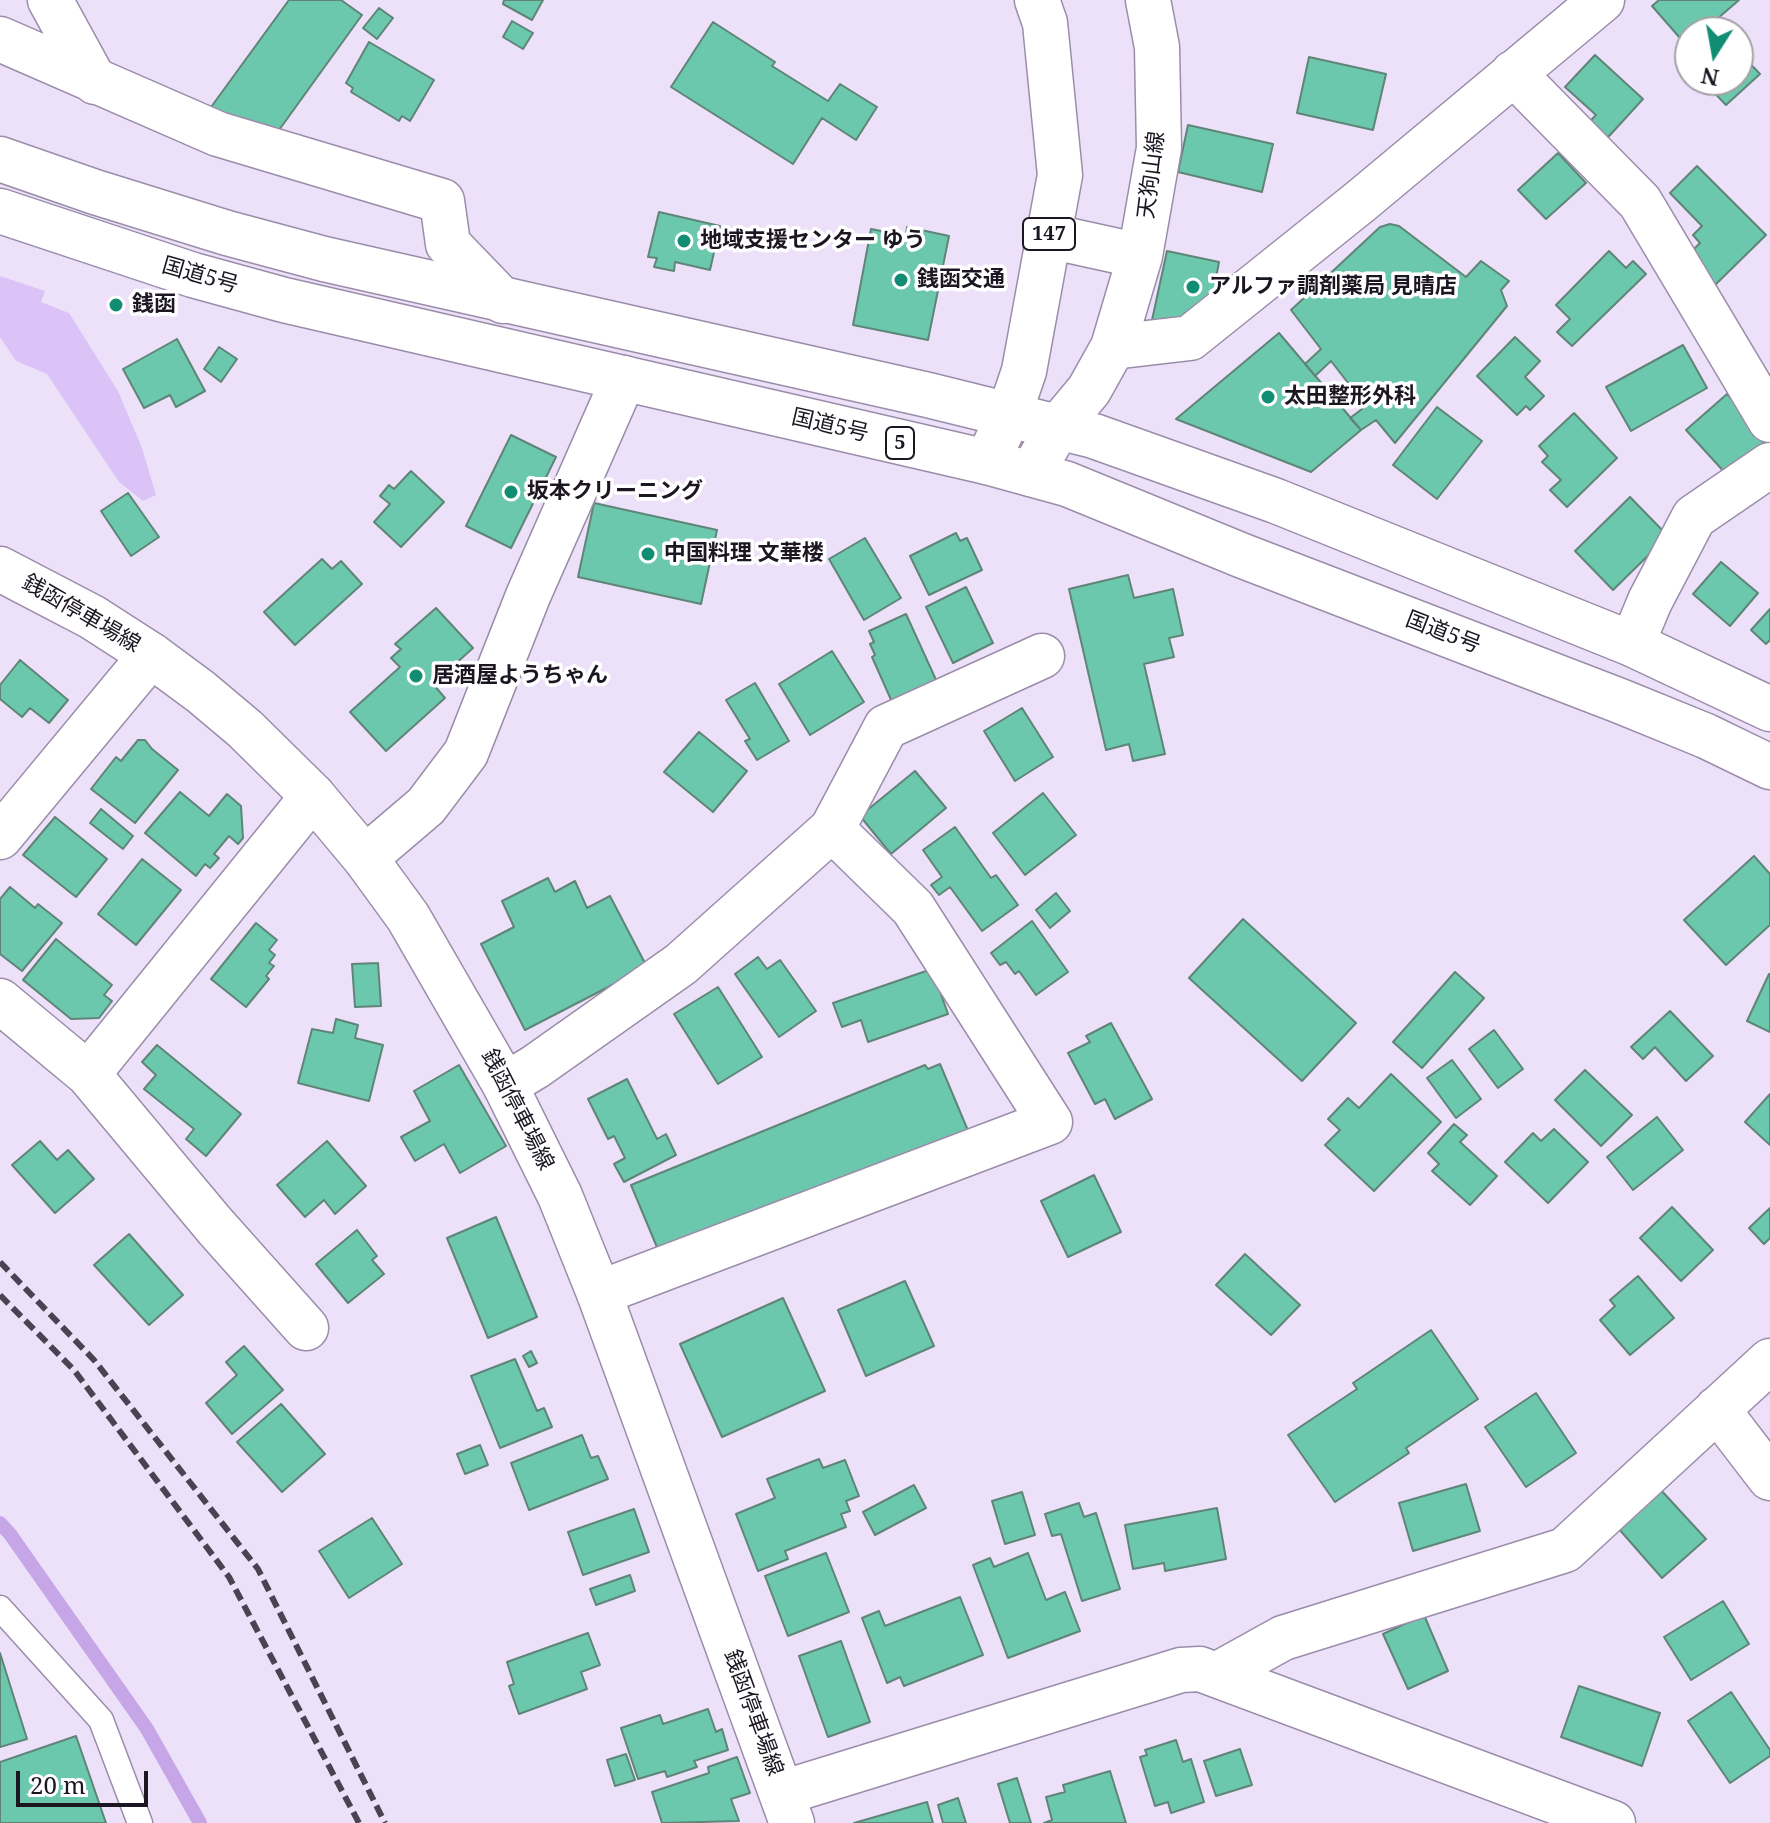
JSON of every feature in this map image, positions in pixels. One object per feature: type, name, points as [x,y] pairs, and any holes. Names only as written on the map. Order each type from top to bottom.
[{"type":"main road","points":[[50,0],[95,82]]},
{"type":"main road","name":"147","points":[[987,462],[1009,415],[1024,371],[1060,175],[1045,23],[1037,0]]},
{"type":"main road","name":"天狗山線","points":[[1031,474],[1059,426],[1089,390],[1113,347],[1140,256],[1159,148],[1157,47],[1148,0]]},
{"type":"main road","points":[[1113,347],[1190,338],[1361,201],[1602,0]]},
{"type":"main road","points":[[0,39],[218,134],[442,201],[448,244],[503,301]]},
{"type":"main road","points":[[1513,73],[1640,202],[1770,420]]},
{"type":"main road","points":[[0,159],[227,233],[503,301],[1094,436],[1276,501],[1632,644],[1770,709]]},
{"type":"main road","name":"国道5号","points":[[0,211],[193,275],[284,300],[987,462],[1067,484],[1243,556],[1620,701],[1706,736],[1770,767]]},
{"type":"main road","points":[[1049,236],[1140,256]]},
{"type":"main road","points":[[365,858],[426,806],[466,753],[528,596],[624,378]]},
{"type":"main road","points":[[1632,644],[1650,601],[1694,517],[1770,465]]},
{"type":"main road","name":"銭函停車場線","points":[[0,569],[92,617],[151,655],[245,729],[313,796],[365,858],[408,917],[505,1085],[560,1196],[599,1293],[787,1808]]},
{"type":"main road","points":[[0,837],[151,655]]},
{"type":"main road","points":[[505,1085],[681,964],[832,829],[886,727],[1042,656]]},
{"type":"main road","points":[[88,1074],[313,796]]},
{"type":"main road","points":[[599,1293],[1050,1122],[913,908],[832,829]]},
{"type":"main road","points":[[0,1001],[88,1074],[215,1226],[306,1328]]},
{"type":"main road","points":[[1218,1674],[1283,1638],[1565,1550],[1770,1361]]},
{"type":"main road","points":[[1717,1409],[1770,1478]]},
{"type":"main road","points":[[787,1808],[1181,1670],[1200,1669],[1613,1823]]},
{"type":"lane","points":[[0,1608],[101,1720],[140,1823]]},
{"type":"shaded area","points":[[0,276],[45,291],[41,302],[69,313],[118,391],[142,448],[156,495],[143,501],[119,482],[47,374],[16,361],[0,337]]},
{"type":"building","points":[[289,0],[341,0],[362,15],[274,137],[206,114]]},
{"type":"building","points":[[504,0],[543,0],[532,20],[503,4]]},
{"type":"building","points":[[1659,0],[1739,0],[1720,16],[1674,16],[1674,31],[1652,6]]},
{"type":"building","points":[[379,8],[393,18],[377,39],[363,28]]},
{"type":"building","points":[[512,21],[533,33],[523,49],[503,37]]},
{"type":"building","points":[[713,22],[775,62],[772,66],[828,101],[840,84],[877,107],[856,140],[822,118],[793,164],[671,87]]},
{"type":"building","points":[[369,42],[434,80],[410,121],[402,116],[399,121],[351,92],[353,88],[346,83]]},
{"type":"building","points":[[1595,55],[1643,99],[1600,146],[1582,129],[1596,115],[1565,87]]},
{"type":"building","points":[[1309,57],[1386,74],[1373,130],[1297,113]]},
{"type":"building","points":[[1717,96],[1736,96],[1726,105]]},
{"type":"building","points":[[1188,125],[1273,144],[1262,192],[1178,172]]},
{"type":"building","points":[[1558,153],[1586,183],[1546,219],[1518,190]]},
{"type":"building","points":[[1697,166],[1766,235],[1714,286],[1685,258],[1700,243],[1693,235],[1702,226],[1670,193]]},
{"type":"building","name":"地域支援センター ゆう","points":[[659,212],[720,226],[710,270],[675,262],[674,271],[654,267],[657,258],[648,257]]},
{"type":"building","points":[[1390,224],[1399,226],[1466,277],[1481,261],[1509,281],[1501,290],[1507,306],[1395,443],[1376,420],[1361,430],[1350,418],[1366,406],[1331,361],[1315,376],[1305,364],[1321,349],[1291,310],[1380,227]]},
{"type":"building","name":"銭函交通","points":[[907,227],[949,236],[928,340],[853,325],[871,229],[906,236]]},
{"type":"building","name":"アルファ調剤薬局 見晴店","points":[[1167,251],[1219,262],[1216,278],[1230,281],[1218,298],[1184,314],[1182,325],[1152,320]]},
{"type":"building","points":[[1609,251],[1626,268],[1633,261],[1646,274],[1572,346],[1557,332],[1570,319],[1556,305]]},
{"type":"building","name":"太田整形外科","points":[[1279,333],[1361,430],[1311,472],[1176,419]]},
{"type":"building","points":[[1515,337],[1540,361],[1525,377],[1544,396],[1530,410],[1526,406],[1517,415],[1477,376]]},
{"type":"building","points":[[177,339],[205,391],[176,407],[170,395],[144,408],[123,369]]},
{"type":"building","points":[[1683,345],[1707,388],[1631,431],[1606,387]]},
{"type":"building","points":[[219,347],[237,359],[221,382],[204,369]]},
{"type":"building","points":[[1727,394],[1768,439],[1727,475],[1686,430]]},
{"type":"building","points":[[1437,407],[1482,441],[1437,499],[1393,465]]},
{"type":"building","points":[[1574,413],[1617,458],[1567,507],[1550,490],[1561,480],[1542,462],[1548,456],[1539,446]]},
{"type":"building","name":"坂本クリーニング","points":[[511,435],[556,457],[511,548],[466,526]]},
{"type":"building","points":[[411,471],[444,502],[401,547],[374,522],[390,504],[380,496],[389,485],[394,489]]},
{"type":"building","points":[[128,493],[159,537],[131,556],[101,511]]},
{"type":"building","points":[[1630,497],[1668,536],[1613,590],[1575,551]]},
{"type":"building","name":"中国料理 文華楼","points":[[594,503],[717,530],[701,604],[578,577]]},
{"type":"building","points":[[956,533],[960,541],[967,538],[982,570],[929,595],[910,556]]},
{"type":"building","points":[[865,538],[901,598],[864,620],[829,559]]},
{"type":"building","points":[[322,559],[332,569],[341,561],[362,584],[295,645],[264,612]]},
{"type":"building","points":[[1721,562],[1758,593],[1730,626],[1693,594]]},
{"type":"building","points":[[1128,575],[1134,598],[1173,589],[1183,635],[1169,638],[1174,657],[1144,664],[1165,754],[1133,761],[1129,744],[1106,750],[1069,589]]},
{"type":"building","points":[[966,587],[993,643],[953,663],[926,607]]},
{"type":"building","name":"居酒屋ようちゃん","points":[[436,608],[473,648],[433,684],[445,698],[386,751],[350,712],[400,667],[391,658],[401,649],[395,644]]},
{"type":"building","points":[[1770,609],[1770,640],[1766,644],[1751,630]]},
{"type":"building","points":[[906,614],[937,682],[892,702],[872,657],[875,655],[870,644],[874,642],[869,631]]},
{"type":"building","points":[[832,651],[864,702],[810,735],[779,684]]},
{"type":"building","points":[[20,660],[68,700],[49,723],[30,708],[22,717],[0,699],[0,685]]},
{"type":"building","points":[[755,683],[789,741],[757,760],[745,741],[750,739],[726,700]]},
{"type":"building","points":[[1022,708],[1053,757],[1015,781],[984,731]]},
{"type":"building","points":[[699,732],[747,771],[713,812],[664,772]]},
{"type":"building","points":[[138,740],[145,740],[178,770],[135,823],[91,789],[116,757],[121,761]]},
{"type":"building","points":[[915,771],[946,808],[891,854],[860,816]]},
{"type":"building","points":[[180,792],[209,816],[227,794],[241,806],[243,838],[238,844],[229,836],[214,854],[219,858],[210,868],[205,864],[196,876],[145,833]]},
{"type":"building","points":[[1043,793],[1076,835],[1025,875],[993,833]]},
{"type":"building","points":[[101,809],[133,836],[123,849],[90,823]]},
{"type":"building","points":[[55,817],[107,859],[76,897],[23,855]]},
{"type":"building","points":[[955,827],[991,878],[996,875],[1018,905],[982,931],[950,887],[939,895],[931,885],[942,877],[923,850]]},
{"type":"building","points":[[1754,856],[1770,874],[1770,925],[1726,965],[1684,920]]},
{"type":"building","points":[[142,859],[181,890],[136,945],[98,914]]},
{"type":"building","points":[[548,878],[555,892],[575,881],[587,908],[610,896],[647,967],[525,1030],[481,944],[514,927],[502,901]]},
{"type":"building","points":[[10,887],[35,908],[38,904],[62,923],[22,971],[0,954],[0,899]]},
{"type":"building","points":[[1056,893],[1070,911],[1050,928],[1036,910]]},
{"type":"building","points":[[1243,919],[1356,1023],[1302,1081],[1189,978]]},
{"type":"building","points":[[1032,921],[1068,972],[1036,995],[1019,971],[1015,974],[1006,962],[1000,965],[991,953]]},
{"type":"building","points":[[256,923],[277,940],[269,950],[275,955],[269,963],[274,966],[266,976],[269,979],[246,1007],[211,979]]},
{"type":"building","points":[[56,939],[112,985],[104,995],[112,1001],[99,1018],[71,1019],[23,980]]},
{"type":"building","points":[[758,957],[767,969],[780,960],[816,1011],[779,1037],[735,974]]},
{"type":"building","points":[[378,963],[381,1006],[355,1007],[352,964]]},
{"type":"building","points":[[932,969],[948,1014],[868,1042],[861,1020],[842,1027],[833,1003]]},
{"type":"building","points":[[1455,972],[1484,998],[1422,1068],[1393,1042]]},
{"type":"building","points":[[1770,974],[1770,1032],[1747,1021]]},
{"type":"building","points":[[718,987],[762,1057],[718,1084],[674,1014]]},
{"type":"building","points":[[1670,1011],[1713,1056],[1686,1081],[1655,1047],[1643,1059],[1631,1047]]},
{"type":"building","points":[[336,1019],[358,1025],[355,1038],[383,1045],[369,1101],[298,1083],[312,1029],[333,1033]]},
{"type":"building","points":[[1111,1023],[1152,1099],[1115,1119],[1105,1099],[1095,1104],[1068,1053],[1090,1042],[1086,1036]]},
{"type":"building","points":[[1494,1030],[1523,1069],[1498,1088],[1469,1049]]},
{"type":"building","points":[[157,1045],[241,1114],[206,1156],[186,1139],[194,1129],[144,1089],[156,1075],[142,1062]]},
{"type":"building","points":[[1452,1060],[1481,1099],[1456,1118],[1427,1078]]},
{"type":"building","points":[[940,1064],[969,1133],[664,1264],[631,1185],[925,1065],[928,1069]]},
{"type":"building","points":[[459,1065],[506,1146],[460,1173],[444,1144],[415,1161],[401,1137],[430,1121],[414,1091]]},
{"type":"building","points":[[1585,1070],[1632,1115],[1601,1146],[1555,1100]]},
{"type":"building","points":[[1391,1074],[1441,1122],[1374,1191],[1325,1145],[1340,1130],[1328,1119],[1348,1098],[1359,1108]]},
{"type":"building","points":[[627,1079],[657,1139],[666,1134],[676,1155],[624,1182],[614,1164],[625,1158],[614,1136],[608,1139],[588,1099]]},
{"type":"building","points":[[1770,1094],[1770,1145],[1745,1122]]},
{"type":"building","points":[[1657,1117],[1683,1150],[1633,1190],[1607,1157]]},
{"type":"building","points":[[1454,1124],[1467,1135],[1460,1142],[1497,1176],[1470,1205],[1432,1171],[1439,1164],[1428,1153]]},
{"type":"building","points":[[1554,1129],[1588,1162],[1548,1203],[1505,1162],[1533,1133],[1541,1141]]},
{"type":"building","points":[[40,1141],[57,1160],[68,1150],[94,1179],[55,1213],[12,1165]]},
{"type":"building","points":[[327,1141],[366,1186],[335,1214],[324,1200],[305,1217],[277,1185]]},
{"type":"building","points":[[1094,1175],[1121,1232],[1068,1257],[1041,1201]]},
{"type":"building","points":[[1672,1207],[1713,1250],[1681,1281],[1640,1238]]},
{"type":"building","points":[[1770,1208],[1770,1238],[1764,1244],[1749,1228]]},
{"type":"building","points":[[496,1217],[537,1317],[488,1338],[447,1238]]},
{"type":"building","points":[[357,1230],[377,1256],[372,1260],[384,1274],[348,1303],[316,1264]]},
{"type":"building","points":[[129,1234],[183,1295],[149,1325],[94,1265]]},
{"type":"building","points":[[1245,1254],[1300,1305],[1271,1335],[1216,1285]]},
{"type":"building","points":[[1638,1276],[1674,1318],[1630,1355],[1600,1320],[1615,1306],[1610,1300]]},
{"type":"building","points":[[905,1281],[934,1346],[866,1376],[838,1310]]},
{"type":"building","points":[[783,1298],[825,1391],[722,1437],[680,1344]]},
{"type":"building","points":[[1431,1330],[1478,1399],[1406,1448],[1409,1453],[1335,1502],[1288,1435],[1357,1389],[1353,1383]]},
{"type":"building","points":[[244,1346],[283,1390],[232,1434],[206,1403],[237,1375],[226,1362]]},
{"type":"building","points":[[531,1351],[537,1363],[529,1367],[523,1356]]},
{"type":"building","points":[[515,1359],[537,1411],[544,1408],[552,1427],[500,1448],[471,1376]]},
{"type":"building","points":[[1536,1393],[1576,1453],[1526,1487],[1485,1427]]},
{"type":"building","points":[[281,1404],[325,1454],[282,1492],[237,1442]]},
{"type":"building","points":[[582,1435],[591,1458],[598,1456],[608,1479],[529,1510],[511,1463]]},
{"type":"building","points":[[480,1445],[488,1465],[465,1474],[457,1454]]},
{"type":"building","points":[[819,1459],[823,1468],[845,1460],[859,1496],[846,1501],[850,1511],[841,1514],[846,1527],[785,1551],[788,1559],[758,1571],[736,1514],[775,1498],[767,1479]]},
{"type":"building","points":[[1466,1484],[1480,1531],[1413,1551],[1399,1503]]},
{"type":"building","points":[[914,1485],[926,1508],[875,1535],[863,1512]]},
{"type":"building","points":[[1660,1489],[1706,1539],[1662,1578],[1618,1528]]},
{"type":"building","points":[[1022,1492],[1035,1535],[1005,1544],[992,1501]]},
{"type":"building","points":[[1079,1503],[1084,1517],[1096,1513],[1120,1589],[1082,1601],[1061,1534],[1052,1536],[1045,1514]]},
{"type":"building","points":[[1217,1508],[1226,1559],[1165,1571],[1164,1563],[1133,1569],[1125,1525]]},
{"type":"building","points":[[634,1509],[649,1552],[583,1575],[568,1532]]},
{"type":"building","points":[[372,1518],[402,1564],[349,1598],[319,1551]]},
{"type":"building","points":[[826,1553],[849,1612],[788,1636],[765,1576]]},
{"type":"building","points":[[1028,1553],[1046,1600],[1065,1592],[1080,1631],[1008,1658],[973,1565],[990,1558],[994,1567]]},
{"type":"building","points":[[630,1575],[635,1591],[596,1605],[590,1589]]},
{"type":"building","points":[[960,1597],[983,1655],[904,1686],[900,1677],[887,1683],[862,1618],[879,1611],[885,1626]]},
{"type":"building","points":[[1723,1601],[1749,1644],[1691,1680],[1664,1637]]},
{"type":"building","points":[[1424,1615],[1448,1671],[1408,1689],[1383,1634]]},
{"type":"building","points":[[588,1633],[600,1665],[581,1672],[587,1689],[519,1714],[509,1686],[514,1684],[507,1662]]},
{"type":"building","points":[[841,1641],[870,1722],[828,1737],[799,1656]]},
{"type":"building","points":[[0,1653],[27,1739],[0,1747]]},
{"type":"building","points":[[1579,1686],[1660,1713],[1642,1766],[1561,1737]]},
{"type":"building","points":[[1731,1692],[1770,1750],[1770,1756],[1730,1783],[1688,1721]]},
{"type":"building","points":[[708,1709],[716,1732],[722,1729],[728,1750],[694,1761],[697,1767],[667,1777],[665,1771],[638,1779],[621,1728],[660,1715],[663,1724]]},
{"type":"building","points":[[76,1736],[106,1823],[0,1823],[0,1762]]},
{"type":"building","points":[[1176,1740],[1183,1762],[1191,1759],[1204,1802],[1171,1813],[1168,1802],[1155,1806],[1140,1757],[1147,1755],[1145,1750]]},
{"type":"building","points":[[1240,1749],[1252,1785],[1216,1796],[1204,1761]]},
{"type":"building","points":[[626,1754],[635,1780],[615,1786],[607,1760]]},
{"type":"building","points":[[737,1757],[750,1793],[731,1799],[739,1821],[662,1823],[652,1792],[709,1773],[708,1767]]},
{"type":"building","points":[[1110,1771],[1126,1823],[1044,1823],[1052,1820],[1046,1797],[1065,1792],[1063,1785]]},
{"type":"building","points":[[1017,1778],[1031,1823],[1010,1823],[998,1784]]},
{"type":"building","points":[[958,1798],[966,1823],[943,1823],[938,1805]]},
{"type":"building","points":[[927,1802],[933,1823],[854,1823]]},
{"type":"waterway","points":[[0,1523],[147,1729],[200,1823]]},
{"type":"railway","points":[[0,1262],[94,1360],[258,1569],[385,1823]]},
{"type":"railway","points":[[0,1295],[74,1370],[229,1577],[359,1823]]},
{"type":"place","name":"地域支援センター ゆう","points":[[684,241]]},
{"type":"place","name":"銭函交通","points":[[901,280]]},
{"type":"place","name":"アルファ調剤薬局 見晴店","points":[[1193,287]]},
{"type":"place","name":"銭函","points":[[116,305]]},
{"type":"place","name":"太田整形外科","points":[[1268,397]]},
{"type":"place","name":"坂本クリーニング","points":[[511,492]]},
{"type":"place","name":"中国料理 文華楼","points":[[648,554]]},
{"type":"place","name":"居酒屋ようちゃん","points":[[416,676]]}]
